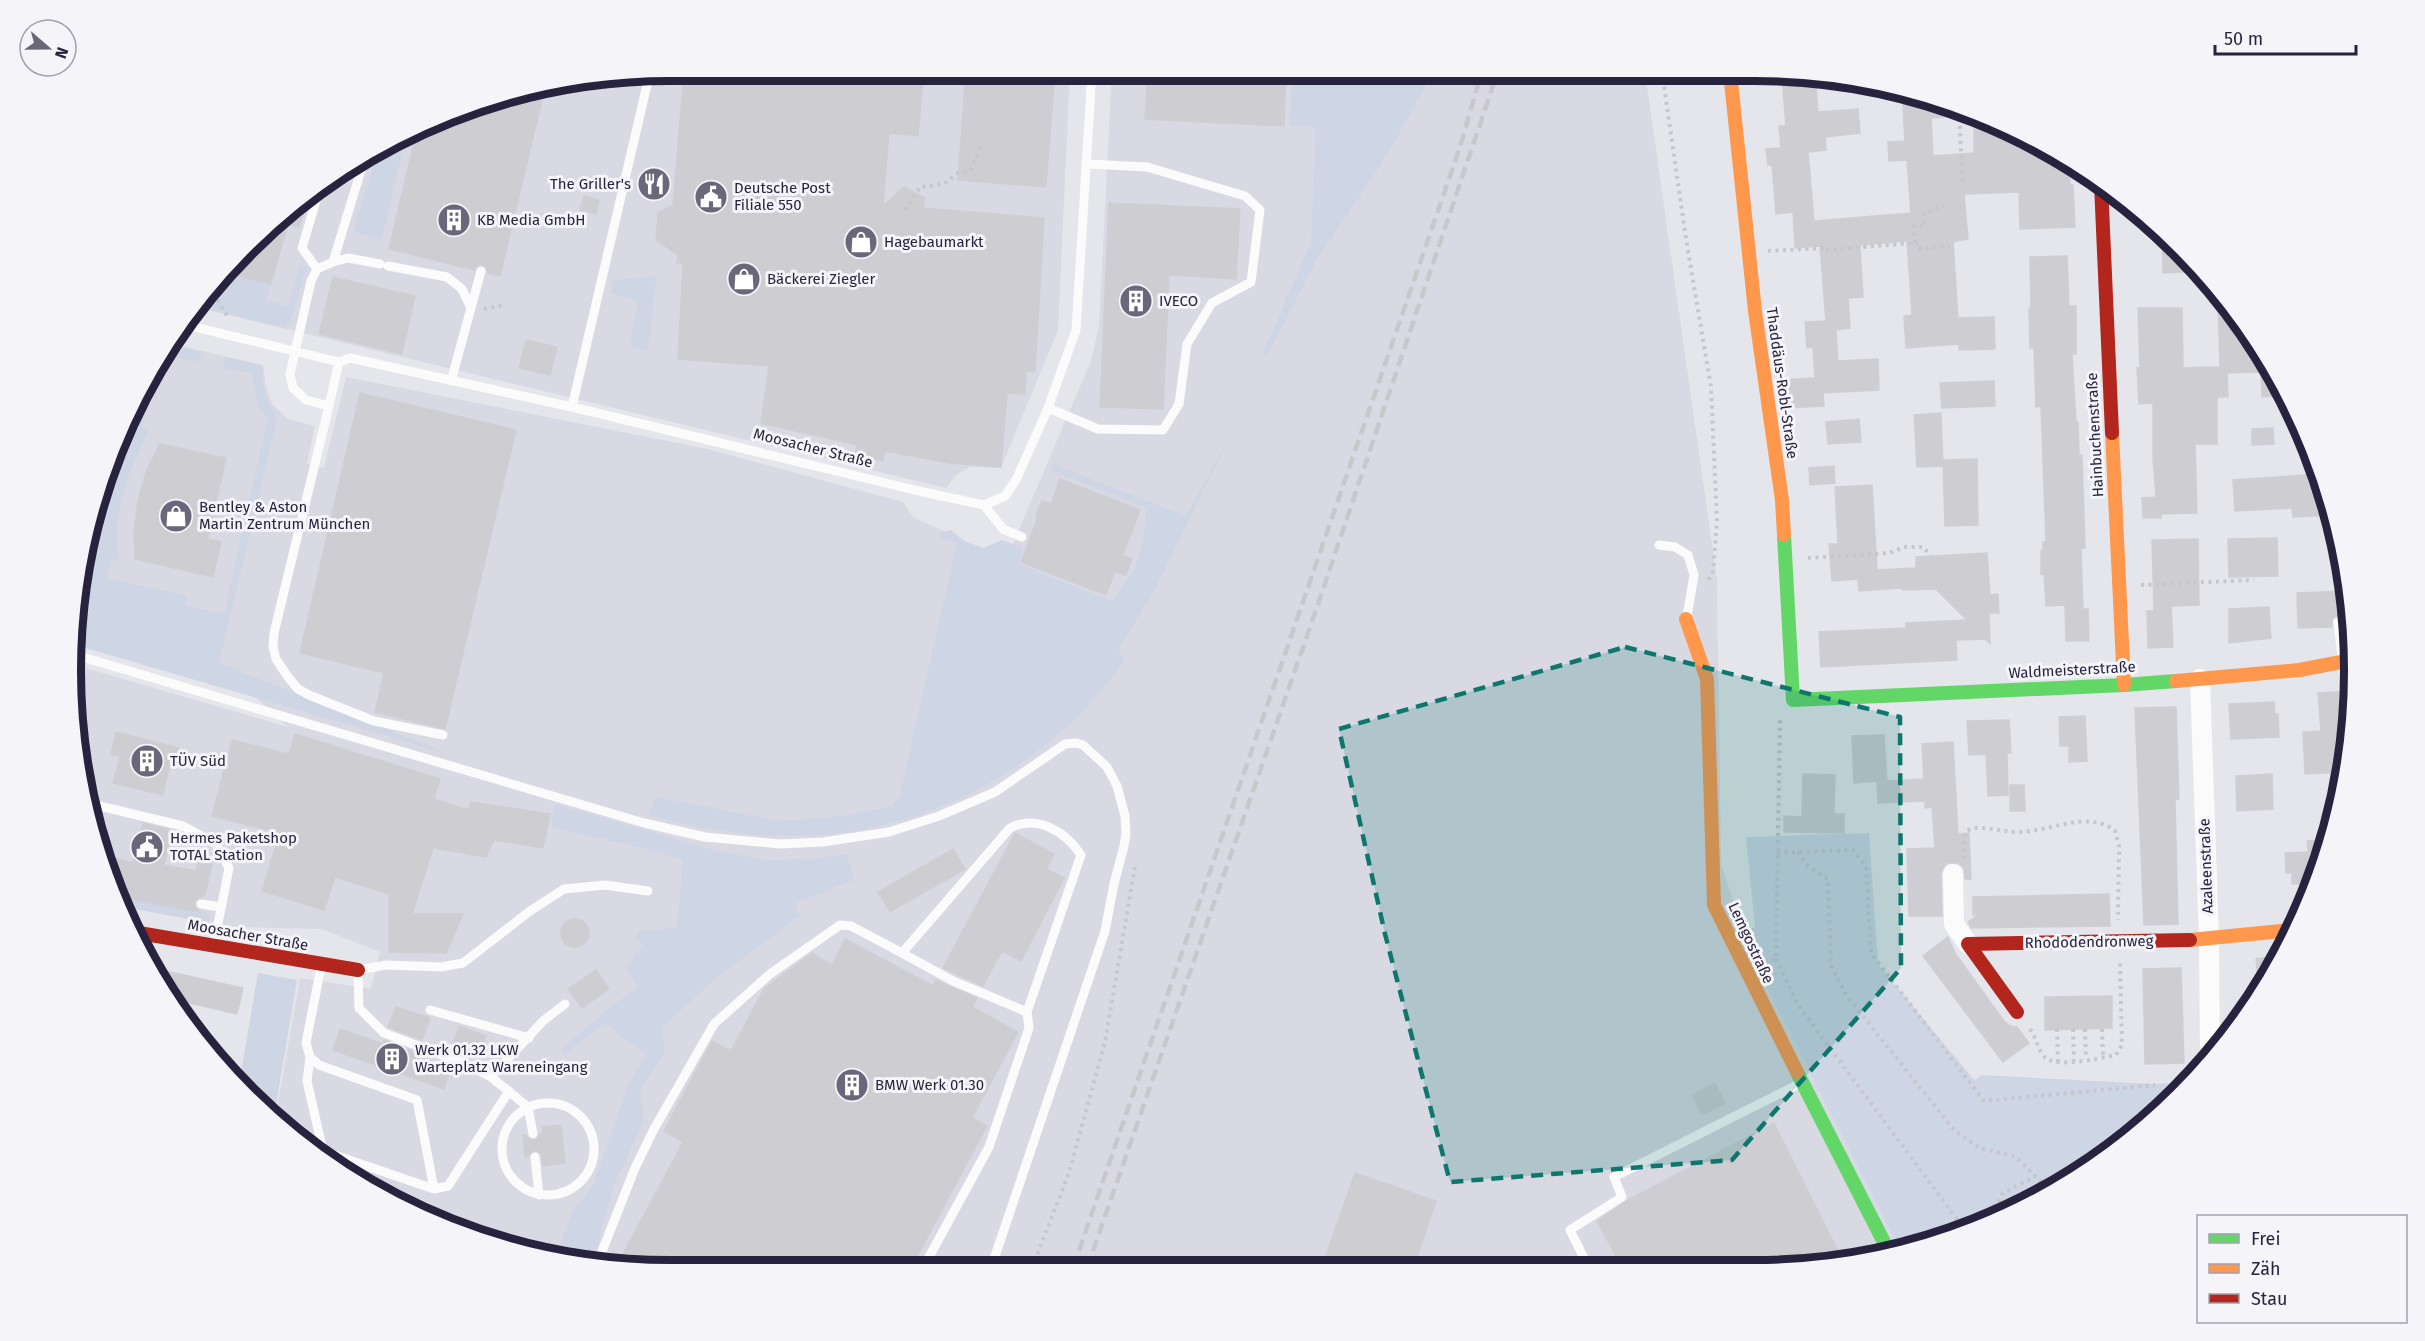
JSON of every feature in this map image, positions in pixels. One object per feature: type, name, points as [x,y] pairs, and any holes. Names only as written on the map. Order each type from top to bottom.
[{"type":"street","name":"Thaddäus-Robl-Straße","points":[[1731,81],[1755,311],[1782,500],[1793,700]]},
{"type":"street","name":"Hainbuchenstraße","points":[[2101,194],[2124,685]]},
{"type":"street","name":"Lemgostraße","points":[[1686,619],[1707,679],[1714,905],[1746,973],[1886,1245]]},
{"type":"street","name":"Waldmeisterstraße","points":[[1793,700],[2124,685],[2299,670],[2344,662]]},
{"type":"street","name":"Azaleenstraße","points":[[2200,679],[2209,940],[2210,1044]]},
{"type":"street","points":[[1953,874],[1954,924],[2018,1012]]},
{"type":"street","name":"Rhododendronweg","points":[[1968,944],[2209,940],[2283,931]]},
{"type":"street","name":"Moosacher Straße","points":[[144,934],[358,970]]},
{"type":"lane","points":[[1022,537],[1003,529],[984,505],[1005,496],[1017,478],[1048,408],[1076,330],[1091,81]]},
{"type":"lane","points":[[572,407],[648,82]]},
{"type":"lane","points":[[1048,408],[1098,429],[1163,430],[1179,404],[1187,344],[1212,303],[1251,282],[1260,210],[1245,196],[1147,167],[1087,164]]},
{"type":"lane","points":[[333,261],[361,169]]},
{"type":"lane","points":[[316,200],[302,248],[317,269]]},
{"type":"lane","points":[[329,406],[306,400],[293,388],[290,374],[311,281],[317,269],[333,261],[348,258],[447,278],[462,289],[471,308]]},
{"type":"lane","points":[[451,381],[481,271]]},
{"type":"lane","name":"Moosacher Straße","points":[[192,326],[339,362],[350,358],[572,407],[984,505]]},
{"type":"lane","points":[[339,362],[274,633],[273,647],[276,659],[298,689],[309,695],[374,721],[443,735]]},
{"type":"lane","points":[[1659,545],[1675,548],[1688,555],[1694,575],[1686,619]]},
{"type":"lane","points":[[2338,622],[2343,643]]},
{"type":"lane","points":[[81,657],[644,823],[705,837],[780,844],[823,842],[889,832],[939,816],[995,792],[1065,744],[1076,743],[1090,750],[1107,766],[1117,786],[1125,816],[1124,846],[1105,931],[994,1260]]},
{"type":"lane","points":[[97,805],[183,826],[216,844],[229,868],[213,946]]},
{"type":"lane","points":[[902,953],[1010,828],[1022,822],[1034,822],[1056,831],[1074,845],[1081,855],[1027,1012],[1029,1028],[989,1148],[927,1260]]},
{"type":"lane","points":[[533,1134],[528,1107],[491,1077],[466,1064],[384,1034],[359,1008],[358,970],[386,965],[441,967],[464,963],[530,911],[564,889],[605,885],[648,891]]},
{"type":"lane","points":[[201,904],[221,907]]},
{"type":"lane","points":[[600,1256],[635,1168],[654,1129],[714,1024],[770,974],[840,925],[851,926],[953,981],[1027,1012]]},
{"type":"lane","points":[[321,964],[306,1043],[310,1057],[307,1081],[321,1144]]},
{"type":"lane","points":[[491,1077],[543,1021],[566,1004]]},
{"type":"lane","points":[[430,1010],[529,1038]]},
{"type":"lane","points":[[310,1057],[319,1065],[417,1100],[434,1190]]},
{"type":"lane","points":[[1585,1260],[1570,1230],[1622,1197],[1614,1177],[1802,1083]]},
{"type":"lane","points":[[350,1166],[434,1190],[448,1186],[508,1091]]},
{"type":"lane","points":[[543,1103],[559,1104],[573,1110],[585,1121],[592,1135],[594,1151],[591,1167],[583,1180],[570,1190],[555,1196],[539,1195],[525,1190],[506,1170],[502,1155],[502,1141],[507,1127],[515,1116],[528,1107],[543,1103]]},
{"type":"lane","points":[[535,1157],[539,1195]]},
{"type":"path","points":[[1663,81],[1686,239],[1711,387],[1717,522],[1713,571],[1702,590]]},
{"type":"path","points":[[1959,118],[1963,186]]},
{"type":"path","points":[[905,210],[920,187],[944,184],[958,173],[970,171],[981,145]]},
{"type":"path","points":[[1915,243],[1914,226],[1924,225],[1924,213],[1944,206]]},
{"type":"path","points":[[1750,252],[1824,248],[1824,250],[1915,243],[1920,244],[1920,249],[1950,246]]},
{"type":"path","points":[[216,296],[230,318]]},
{"type":"path","points":[[471,308],[487,309],[504,305]]},
{"type":"path","points":[[1786,559],[1890,553],[1904,547],[1923,547],[1931,556]]},
{"type":"path","points":[[2119,586],[2254,580]]},
{"type":"path","points":[[1793,700],[1784,703],[1779,720],[1776,959],[1798,1005],[1960,1223]]},
{"type":"path","points":[[1953,874],[1964,873],[1964,838],[1966,831],[1973,828],[2022,832],[2045,830],[2075,822],[2102,824],[2115,831],[2119,846],[2117,892],[2122,1045],[2116,1055],[2058,1064],[2048,1061],[2042,1054],[2034,1033],[2018,1012]]},
{"type":"path","points":[[1777,853],[1852,850],[1866,866],[1871,953],[1984,1101],[2155,1084]]},
{"type":"path","points":[[1798,852],[1807,865],[1828,879],[1831,965],[1846,995],[1955,1131],[1980,1148],[2016,1156],[2040,1180],[2041,1185]]},
{"type":"path","points":[[1035,1260],[1069,1173],[1105,1042],[1114,997],[1121,937],[1137,858]]},
{"type":"path","points":[[1746,973],[1757,965],[1776,959]]},
{"type":"path","points":[[2057,1029],[2058,1064]]},
{"type":"path","points":[[2073,1029],[2074,1061]]},
{"type":"path","points":[[2085,1029],[2086,1059]]},
{"type":"path","points":[[2102,1029],[2103,1057]]},
{"type":"path","points":[[1997,1207],[2003,1193],[2036,1176]]},
{"type":"highlighted area","points":[[1625,647],[1900,717],[1901,968],[1732,1160],[1450,1182],[1385,934],[1339,729]]},
{"type":"shaded area","points":[[1070,81],[1058,330],[1001,468],[970,467],[956,475],[946,488],[205,309],[227,282],[282,227],[343,180],[410,142],[445,126],[518,101],[555,92],[632,82]]},
{"type":"shaded area","points":[[1111,81],[1291,81],[1289,126],[1315,127],[1311,241],[1262,354],[1266,358],[1316,262],[1383,162],[1429,81],[1646,81],[1717,580],[1721,865],[1758,970],[1896,1243],[1831,1255],[1754,1260],[632,1259],[555,1249],[481,1229],[445,1215],[376,1181],[343,1161],[277,1109],[300,978],[371,989],[380,952],[322,929],[236,927],[132,908],[112,860],[101,823],[86,747],[81,667],[288,727],[254,696],[82,645],[92,555],[112,481],[142,410],[179,345],[263,365],[272,404],[288,419],[315,426],[307,464],[324,468],[346,377],[708,449],[903,502],[913,517],[1006,560],[1091,361],[1099,326]]},
{"type":"shaded area","points":[[1291,81],[1429,81],[1383,162],[1316,262],[1266,358],[1262,354],[1311,241],[1315,127],[1289,126]]},
{"type":"shaded area","points":[[404,145],[382,238],[380,240],[355,232],[354,228],[375,160]]},
{"type":"shaded area","points":[[300,265],[307,267],[291,320],[286,328],[206,308],[233,275],[271,284],[266,300],[288,306]]},
{"type":"shaded area","points":[[656,277],[648,351],[630,346],[638,301],[611,293],[612,280]]},
{"type":"shaded area","points":[[178,346],[202,352],[199,362],[172,356]]},
{"type":"shaded area","points":[[225,357],[260,365],[264,391],[274,412],[276,423],[219,663],[449,754],[82,647],[86,594],[101,518],[126,445],[150,395],[142,426],[148,432],[123,494],[118,526],[118,560],[111,559],[107,578],[187,596],[185,605],[224,614],[268,418],[257,405],[252,373],[223,368]]},
{"type":"shaded area","points":[[1231,434],[1153,593],[1118,649],[1124,660],[1075,719],[1047,744],[1015,767],[972,792],[928,812],[883,825],[838,833],[792,836],[745,834],[697,827],[649,815],[655,797],[780,821],[843,816],[892,806],[902,792],[957,543],[940,539],[942,532],[951,530],[964,541],[983,548],[1002,540],[1023,548],[1018,564],[1112,601],[1138,558],[1144,536],[1146,508],[1050,470],[1053,464],[1186,516]]},
{"type":"shaded area","points":[[555,804],[720,852],[768,860],[811,859],[847,854],[854,880],[795,903],[800,916],[717,977],[662,1028],[665,1051],[640,1092],[644,1120],[612,1190],[595,1255],[558,1249],[573,1211],[593,1186],[627,1087],[646,1054],[604,1023],[565,1054],[560,1050],[638,987],[626,969],[643,944],[635,938],[640,931],[677,927],[683,860],[647,849],[551,827]]},
{"type":"shaded area","points":[[1869,833],[1878,964],[1974,1080],[1982,1075],[2153,1084],[2175,1083],[2143,1114],[2113,1138],[2082,1161],[2049,1181],[1980,1215],[1944,1229],[1896,1243],[1758,970],[1744,931],[1755,927],[1746,837]]},
{"type":"shaded area","points":[[127,898],[199,912],[200,910],[210,915],[209,923],[132,908]]},
{"type":"shaded area","points":[[258,973],[297,980],[276,1108],[241,1073]]},
{"type":"building","name":"Hagebaumarkt","points":[[683,81],[923,81],[918,136],[889,133],[883,206],[904,187],[925,198],[923,208],[1044,218],[1035,372],[1026,371],[1025,394],[1007,393],[1001,467],[949,463],[885,451],[883,461],[855,456],[857,445],[761,423],[769,366],[678,359],[683,263],[677,263],[678,255],[656,240],[658,213],[673,205]]},
{"type":"building","points":[[965,81],[1054,81],[1046,187],[958,180]]},
{"type":"building","points":[[1147,81],[1286,81],[1284,126],[1145,119]]},
{"type":"building","points":[[1782,82],[1816,84],[1818,112],[1858,109],[1860,133],[1825,137],[1826,150],[1808,152],[1814,221],[1911,213],[1907,160],[1889,161],[1888,142],[1905,141],[1903,100],[1955,116],[1931,118],[1933,156],[1974,153],[1974,129],[1986,129],[2069,172],[2070,185],[2073,185],[2075,227],[2020,229],[2019,192],[1964,194],[1968,239],[1953,242],[1958,318],[1994,317],[1995,349],[1959,350],[1959,344],[1906,348],[1904,316],[1912,315],[1907,241],[1860,245],[1863,297],[1848,298],[1850,328],[1836,330],[1838,361],[1878,359],[1879,390],[1823,393],[1824,406],[1785,408],[1781,380],[1815,378],[1813,347],[1807,348],[1805,322],[1826,321],[1820,246],[1795,248],[1793,212],[1776,214],[1772,165],[1768,165],[1766,149],[1781,148],[1779,126],[1786,126]]},
{"type":"building","points":[[536,99],[542,100],[500,276],[488,273],[482,264],[474,270],[389,249],[415,140],[481,112],[524,100],[529,104]]},
{"type":"building","points":[[584,196],[599,200],[596,214],[580,210]]},
{"type":"building","name":"IVECO","points":[[1109,203],[1240,209],[1236,279],[1169,275],[1163,409],[1100,407]]},
{"type":"building","points":[[305,208],[299,227],[288,224],[271,284],[234,275],[282,227]]},
{"type":"building","points":[[2162,246],[2188,272],[2163,273]]},
{"type":"building","points":[[2067,256],[2069,306],[2076,306],[2076,354],[2072,354],[2079,455],[2082,455],[2085,548],[2081,548],[2083,609],[2088,609],[2089,641],[2066,641],[2065,605],[2046,606],[2044,573],[2041,574],[2041,551],[2043,551],[2043,542],[2046,541],[2041,406],[2036,407],[2034,348],[2030,348],[2030,257]]},
{"type":"building","points":[[333,277],[415,296],[402,354],[319,334]]},
{"type":"building","points":[[2218,307],[2245,343],[2276,396],[2262,397],[2261,372],[2227,373],[2228,397],[2217,397],[2217,444],[2195,444],[2197,513],[2161,514],[2161,518],[2143,518],[2142,498],[2156,497],[2153,403],[2139,404],[2138,308],[2182,308],[2183,368],[2220,367]]},
{"type":"building","points":[[526,340],[557,347],[550,375],[519,368]]},
{"type":"building","points":[[1994,381],[1995,406],[1942,408],[1940,383]]},
{"type":"building","points":[[360,393],[516,430],[445,729],[375,712],[384,673],[300,653]]},
{"type":"building","points":[[1941,413],[1943,466],[1917,467],[1914,415]]},
{"type":"building","points":[[1859,419],[1861,442],[1828,444],[1826,422]]},
{"type":"building","points":[[2273,428],[2274,444],[2252,445],[2252,429]]},
{"type":"building","points":[[160,444],[226,458],[208,539],[221,542],[213,577],[135,559],[134,532],[138,501],[146,472]]},
{"type":"building","points":[[1977,459],[1978,525],[1945,526],[1943,460]]},
{"type":"building","points":[[1834,466],[1835,483],[1810,485],[1809,468]]},
{"type":"building","points":[[2311,475],[2323,516],[2293,517],[2292,508],[2235,511],[2233,480]]},
{"type":"building","points":[[1060,479],[1140,510],[1123,555],[1132,559],[1126,575],[1115,571],[1106,595],[1021,562],[1042,501],[1051,504]]},
{"type":"building","points":[[1872,485],[1877,570],[1916,568],[1916,557],[1987,553],[1990,595],[1998,594],[1999,613],[1989,613],[1990,644],[1985,639],[1956,640],[1957,660],[1821,667],[1819,632],[1906,628],[1906,623],[1967,620],[1936,589],[1902,590],[1902,588],[1859,591],[1858,579],[1832,581],[1829,544],[1838,544],[1835,487]]},
{"type":"building","points":[[2277,538],[2278,576],[2229,577],[2228,539]]},
{"type":"building","points":[[2198,539],[2199,605],[2171,606],[2173,647],[2148,648],[2147,611],[2154,611],[2152,540]]},
{"type":"building","points":[[2339,591],[2341,617],[2338,615],[2332,619],[2332,627],[2298,628],[2297,593]]},
{"type":"building","points":[[2269,607],[2271,638],[2229,643],[2229,609]]},
{"type":"building","points":[[2343,691],[2335,772],[2305,774],[2303,732],[2321,731],[2318,693]]},
{"type":"building","points":[[2274,702],[2275,714],[2278,714],[2279,737],[2231,739],[2229,704]]},
{"type":"building","points":[[2176,707],[2179,799],[2175,799],[2178,924],[2144,925],[2135,708]]},
{"type":"building","points":[[2085,716],[2087,761],[2069,762],[2069,746],[2060,746],[2059,717]]},
{"type":"building","points":[[2009,720],[2011,753],[2007,753],[2008,795],[1988,796],[1986,754],[1969,755],[1967,721]]},
{"type":"building","name":"TÜV Süd","points":[[116,732],[179,748],[175,766],[170,765],[163,795],[113,783],[120,757],[111,755]]},
{"type":"building","points":[[295,734],[440,779],[434,799],[468,810],[471,802],[550,814],[543,848],[494,840],[486,857],[433,848],[412,914],[463,914],[446,953],[389,952],[389,894],[335,877],[324,910],[262,891],[280,833],[212,816],[232,740],[289,754]]},
{"type":"building","points":[[1884,735],[1887,781],[1924,779],[1922,744],[1953,742],[1958,834],[1969,833],[1971,879],[1965,879],[1964,868],[1958,863],[1947,863],[1943,868],[1941,874],[1942,916],[1909,916],[1907,849],[1935,848],[1932,807],[1925,808],[1925,801],[1878,803],[1877,781],[1854,783],[1852,736]]},
{"type":"building","points":[[1803,774],[1835,775],[1834,814],[1844,814],[1844,833],[1784,832],[1784,816],[1802,817]]},
{"type":"building","points":[[2272,774],[2273,809],[2237,811],[2236,776]]},
{"type":"building","points":[[2010,785],[2024,785],[2025,811],[2010,811]]},
{"type":"building","points":[[143,823],[173,831],[164,865],[196,871],[198,861],[212,864],[205,895],[203,894],[194,902],[200,912],[127,898],[111,857],[133,863]]},
{"type":"building","points":[[1015,833],[1054,854],[1047,869],[1064,878],[1021,961],[1002,951],[983,986],[943,968]]},
{"type":"building","points":[[2319,840],[2313,860],[2304,884],[2292,884],[2292,873],[2286,873],[2285,853],[2308,852],[2307,841]]},
{"type":"building","points":[[953,849],[965,869],[890,912],[878,892]]},
{"type":"building","points":[[2109,894],[2110,926],[1971,928],[1968,922],[1978,915],[1973,915],[1973,897]]},
{"type":"building","points":[[575,919],[585,923],[589,933],[585,943],[575,947],[565,943],[561,933],[565,923]]},
{"type":"building","points":[[1948,937],[1955,953],[2004,1021],[2010,1026],[2017,1027],[2029,1043],[2003,1062],[1923,956]]},
{"type":"building","name":"BMW Werk 01.30","points":[[845,939],[933,986],[936,980],[977,998],[972,1007],[1018,1032],[972,1118],[987,1126],[915,1260],[670,1260],[621,1258],[683,1142],[664,1131],[712,1041],[731,1051],[764,989],[812,953],[832,965]]},
{"type":"building","points":[[2269,957],[2258,977],[2256,959]]},
{"type":"building","points":[[2181,968],[2184,1063],[2145,1064],[2143,969]]},
{"type":"building","points":[[163,970],[243,988],[237,1014],[182,1001]]},
{"type":"building","points":[[596,970],[609,989],[582,1008],[568,989]]},
{"type":"building","points":[[2112,996],[2112,1028],[2045,1030],[2045,997]]},
{"type":"building","points":[[396,1007],[430,1018],[422,1040],[388,1027]]},
{"type":"building","points":[[459,1026],[486,1036],[481,1051],[453,1042]]},
{"type":"building","name":"Werk 01.32 LKW Warteplatz Wareneingang","points":[[340,1029],[383,1044],[384,1040],[418,1053],[417,1056],[451,1068],[444,1089],[333,1050]]},
{"type":"building","points":[[1715,1083],[1725,1104],[1702,1115],[1692,1095]]},
{"type":"building","points":[[1774,1123],[1839,1254],[1793,1259],[1618,1260],[1597,1221],[1628,1200]]},
{"type":"building","points":[[561,1125],[565,1163],[543,1166],[541,1154],[535,1150],[525,1158],[523,1135],[535,1140],[543,1134],[542,1127]]},
{"type":"building","points":[[1355,1173],[1436,1201],[1416,1260],[1324,1260]]},
{"type":"railway","points":[[1076,1260],[1460,147],[1479,81]]},
{"type":"railway","points":[[1090,1260],[1316,610],[1495,81]]},
{"type":"traffic: fast","points":[[1784,535],[1793,700],[2176,681]]},
{"type":"traffic: fast","points":[[1797,1072],[1886,1245]]},
{"type":"traffic: slow","points":[[1731,81],[1755,311],[1782,500],[1784,535]]},
{"type":"traffic: slow","points":[[2112,433],[2124,685]]},
{"type":"traffic: slow","points":[[1686,619],[1707,679],[1714,905],[1797,1072]]},
{"type":"traffic: slow","points":[[2176,681],[2299,670],[2344,662]]},
{"type":"traffic: slow","points":[[2190,940],[2283,931]]},
{"type":"traffic: jam","points":[[2101,194],[2112,433]]},
{"type":"traffic: jam","points":[[143,934],[358,970]]},
{"type":"traffic: jam","points":[[2017,1012],[1968,944],[2190,940]]},
{"type":"place","name":"The Griller's","points":[[654,184]]},
{"type":"place","name":"Deutsche Post Filiale 550","points":[[711,197]]},
{"type":"place","name":"KB Media GmbH","points":[[454,220]]},
{"type":"place","name":"Hagebaumarkt","points":[[861,242]]},
{"type":"place","name":"Bäckerei Ziegler","points":[[744,279]]},
{"type":"place","name":"IVECO","points":[[1136,301]]},
{"type":"place","name":"Bentley & Aston Martin Zentrum München","points":[[176,516]]},
{"type":"place","name":"TÜV Süd","points":[[147,761]]},
{"type":"place","name":"Hermes Paketshop TOTAL Station","points":[[147,847]]},
{"type":"place","name":"Werk 01.32 LKW Warteplatz Wareneingang","points":[[392,1059]]},
{"type":"place","name":"BMW Werk 01.30","points":[[852,1085]]}]
